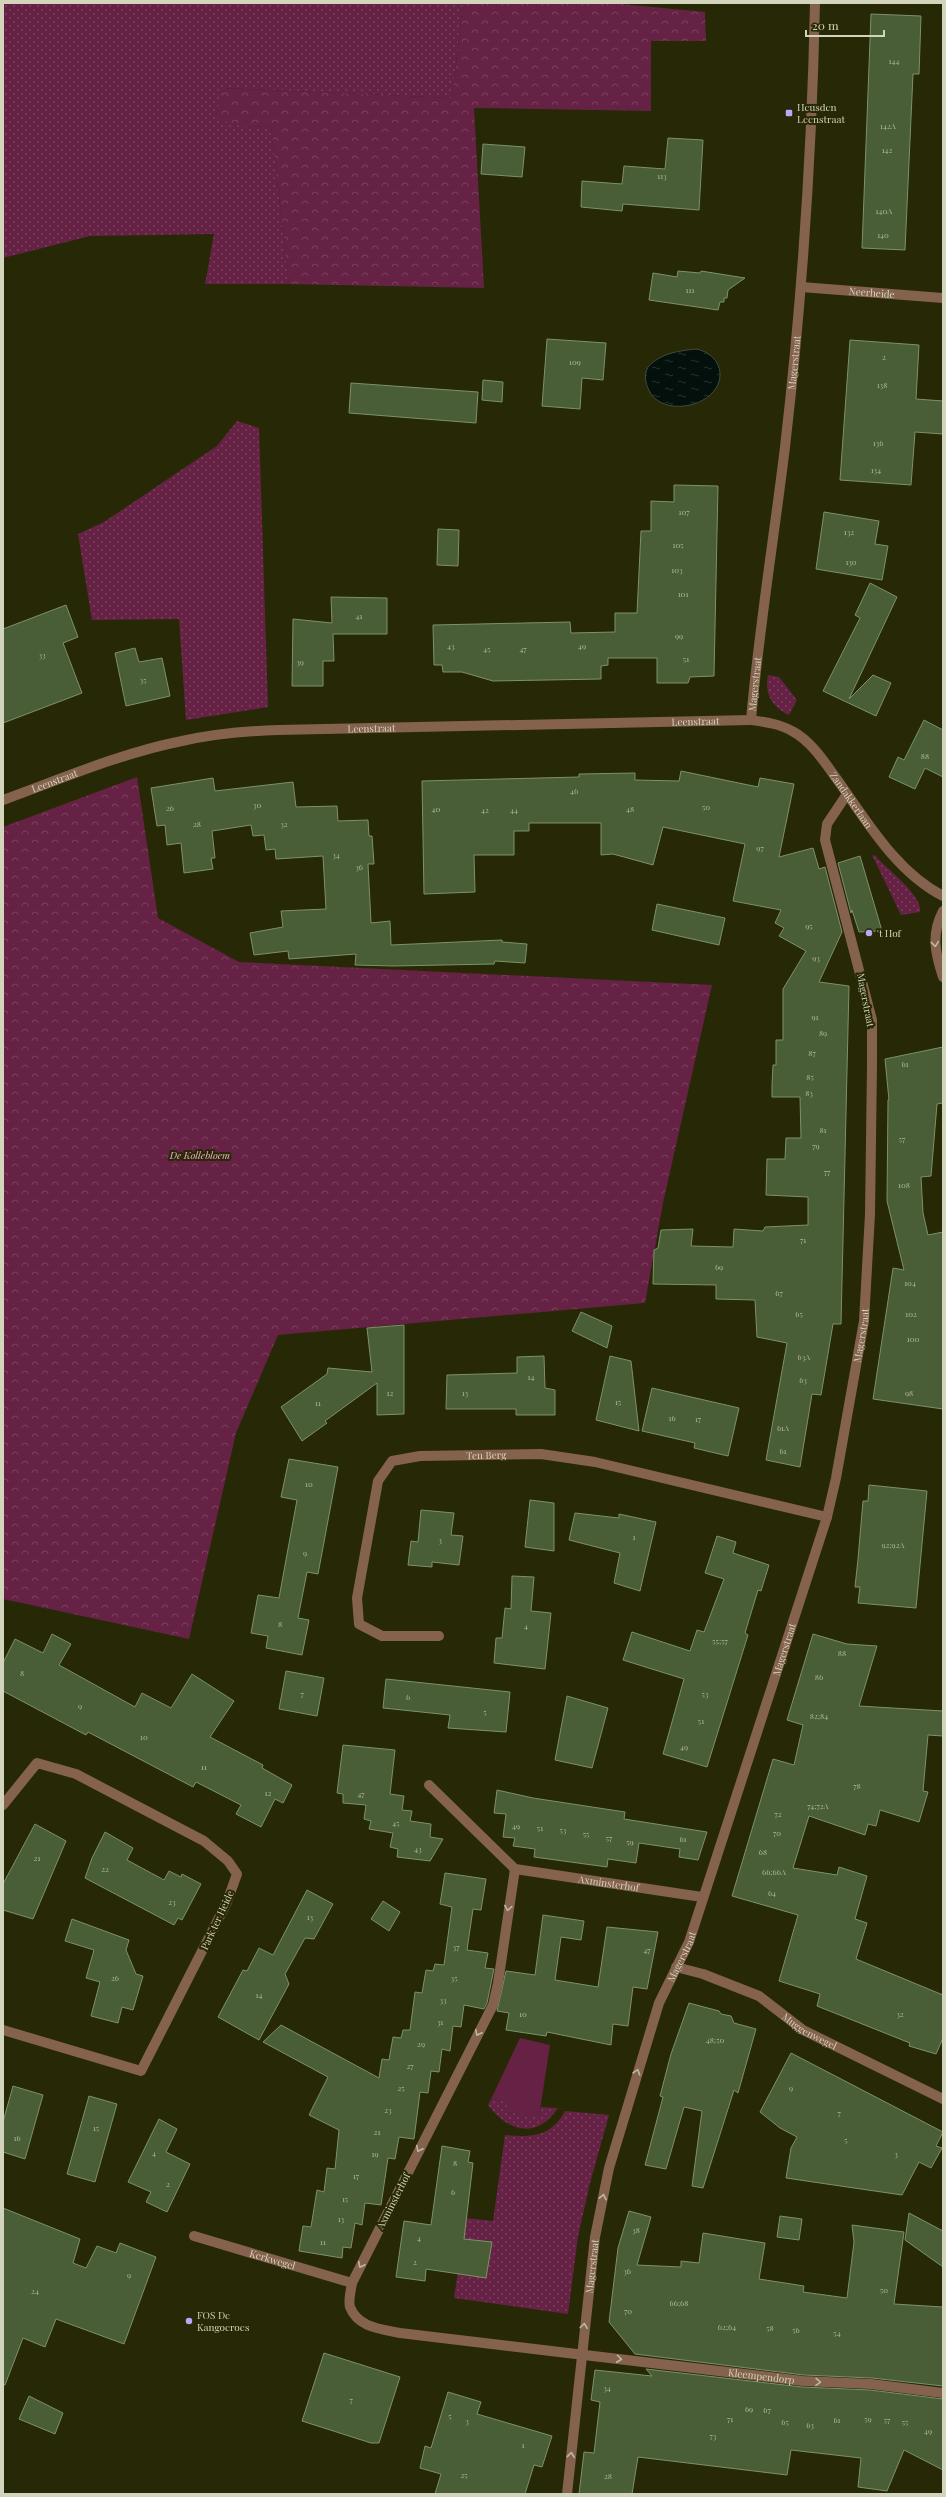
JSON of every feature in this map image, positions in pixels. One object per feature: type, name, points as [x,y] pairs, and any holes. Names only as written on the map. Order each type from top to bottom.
[{"type":"street","name":"Magerstraat","points":[[751,720],[757,649],[784,448],[801,287],[813,96],[815,3]]},
{"type":"street","name":"Neerheide","points":[[801,287],[943,298]]},
{"type":"street","name":"Zandakkerlaan","points":[[751,720],[772,723],[793,731],[814,750],[900,863],[919,881],[943,896]]},
{"type":"street","name":"Leenstraat","points":[[3,800],[123,758],[180,741],[217,734],[278,730],[751,720]]},
{"type":"street","name":"Magerstraat","points":[[567,2494],[581,2354],[595,2237],[609,2168],[659,2003],[688,1942],[827,1517],[836,1478],[864,1321],[870,1214],[872,1020],[825,840],[827,824],[847,794]]},
{"type":"street","points":[[943,910],[934,936],[936,958],[943,978]]},
{"type":"street","name":"Ten Berg","points":[[439,1636],[382,1636],[359,1624],[357,1598],[378,1481],[392,1460],[420,1456],[541,1454],[595,1462],[827,1517]]},
{"type":"street","name":"Park ter Heide","points":[[3,1805],[20,1781],[37,1763],[76,1774],[204,1841],[228,1861],[237,1874],[227,1902],[141,2071],[3,2030]]},
{"type":"street","points":[[429,1785],[515,1869]]},
{"type":"street","name":"Axminsterhof","points":[[581,2354],[400,2333],[372,2328],[357,2319],[350,2306],[352,2283],[493,2005],[498,1983],[515,1869],[702,1897]]},
{"type":"street","name":"Muggenwegel","points":[[676,1967],[703,1974],[759,1996],[803,2030],[943,2099]]},
{"type":"street","name":"Kerkwegel","points":[[194,2236],[352,2283]]},
{"type":"street","name":"Kleempendorp","points":[[581,2354],[803,2382],[871,2384],[943,2393]]},
{"type":"green space","points":[[3,3],[463,3],[452,98],[223,88],[243,126],[271,127],[289,284],[205,284],[214,234],[90,236],[3,258]]},
{"type":"green space","points":[[463,3],[611,3],[705,12],[706,41],[651,41],[651,111],[474,108],[484,288],[289,284],[271,127],[243,126],[215,119],[223,88],[452,98]]},
{"type":"green space","points":[[237,421],[259,428],[268,707],[186,720],[179,619],[92,620],[78,534],[104,522],[217,446]]},
{"type":"green space","points":[[768,675],[779,677],[797,700],[789,715],[774,704],[768,694]]},
{"type":"green space","name":"De Kollebloem","points":[[137,777],[158,918],[239,962],[712,985],[663,1203],[645,1303],[278,1335],[236,1433],[189,1639],[3,1599],[3,827]]},
{"type":"green space","points":[[872,855],[876,856],[916,898],[920,912],[901,915]]},
{"type":"green space","points":[[520,2038],[550,2045],[539,2117],[506,2112],[508,2102],[491,2099]]},
{"type":"green space","points":[[491,2099],[508,2102],[507,2112],[539,2116],[541,2107],[558,2108],[550,2118],[541,2125],[523,2129],[504,2121],[496,2114],[488,2105]]},
{"type":"green space","points":[[565,2111],[609,2115],[590,2183],[578,2236],[568,2314],[454,2298],[466,2218],[493,2221],[505,2135],[524,2136],[540,2134],[554,2126]]},
{"type":"water","points":[[696,349],[708,354],[717,363],[720,375],[716,388],[710,395],[694,404],[675,406],[665,404],[657,400],[651,394],[645,377],[648,367],[653,362],[664,356],[676,352]]},
{"type":"building","points":[[871,14],[921,16],[919,74],[913,74],[905,250],[862,248]]},
{"type":"building","points":[[668,138],[703,140],[699,210],[623,204],[622,211],[581,207],[582,181],[622,184],[624,166],[665,169]]},
{"type":"building","points":[[483,144],[525,147],[522,177],[481,174]]},
{"type":"building","points":[[678,271],[700,273],[701,271],[745,278],[728,290],[727,298],[724,298],[724,302],[720,302],[718,310],[649,300],[653,273],[677,277]]},
{"type":"building","points":[[547,339],[606,343],[603,380],[582,378],[580,409],[542,406]]},
{"type":"building","points":[[850,340],[919,345],[916,399],[943,401],[943,434],[915,432],[911,485],[840,480]]},
{"type":"building","points":[[483,380],[503,382],[502,402],[482,400]]},
{"type":"building","points":[[351,383],[478,392],[476,423],[349,413]]},
{"type":"building","points":[[674,485],[718,486],[714,676],[690,677],[688,683],[657,683],[657,658],[608,658],[608,665],[601,666],[601,679],[493,681],[462,672],[443,672],[442,665],[434,665],[433,625],[570,622],[571,633],[615,632],[615,613],[637,613],[641,531],[651,531],[651,501],[674,502]]},
{"type":"building","points":[[824,512],[879,521],[875,544],[888,546],[882,580],[816,569]]},
{"type":"building","points":[[438,529],[459,530],[458,566],[437,565]]},
{"type":"building","points":[[870,583],[897,597],[849,699],[873,675],[891,683],[876,716],[823,691],[860,618],[855,615]]},
{"type":"building","points":[[331,597],[387,598],[387,634],[333,634],[334,661],[323,661],[323,686],[292,686],[293,619],[332,623]]},
{"type":"building","points":[[66,605],[78,637],[63,643],[82,693],[3,723],[3,629]]},
{"type":"building","points":[[135,648],[139,662],[162,658],[170,696],[126,706],[115,653]]},
{"type":"building","points":[[924,720],[943,730],[943,777],[925,768],[915,789],[889,777],[898,757],[904,760]]},
{"type":"building","points":[[681,771],[758,787],[760,778],[794,784],[779,857],[813,848],[819,869],[825,867],[842,932],[819,982],[849,986],[841,1324],[833,1324],[821,1395],[812,1394],[800,1467],[766,1460],[787,1343],[757,1337],[755,1300],[716,1299],[716,1285],[653,1284],[654,1250],[658,1248],[661,1230],[693,1229],[691,1246],[733,1247],[734,1229],[763,1231],[765,1227],[808,1225],[808,1197],[766,1195],[767,1159],[785,1159],[786,1138],[801,1138],[800,1097],[772,1097],[772,1085],[773,1065],[776,1065],[776,1040],[783,1040],[783,989],[806,951],[779,936],[784,928],[775,923],[781,910],[733,901],[745,844],[663,827],[653,865],[613,854],[601,855],[601,823],[529,823],[529,831],[514,831],[514,855],[474,855],[475,892],[424,894],[422,781],[579,777],[579,774],[635,773],[635,780],[679,781]]},
{"type":"building","points":[[213,778],[215,791],[293,782],[296,807],[337,806],[338,821],[368,820],[369,836],[372,836],[374,864],[368,864],[371,923],[390,921],[391,945],[502,940],[502,942],[527,944],[525,963],[495,961],[494,964],[393,966],[355,965],[356,954],[289,959],[288,951],[254,955],[250,933],[283,927],[281,911],[326,909],[323,856],[276,859],[275,849],[266,850],[264,835],[253,836],[251,825],[212,831],[215,858],[211,858],[213,869],[184,873],[181,843],[167,845],[165,825],[157,826],[151,788]]},
{"type":"building","points":[[860,856],[882,931],[859,932],[852,910],[851,913],[838,863]]},
{"type":"building","points":[[657,904],[725,918],[719,945],[652,930]]},
{"type":"building","points":[[943,1047],[943,1103],[937,1104],[931,1176],[921,1177],[923,1213],[928,1235],[943,1232],[943,1409],[873,1399],[893,1268],[904,1270],[887,1201],[889,1100],[885,1059]]},
{"type":"building","points":[[581,1312],[612,1326],[607,1348],[572,1331]]},
{"type":"building","points":[[404,1325],[404,1414],[377,1415],[377,1383],[325,1421],[327,1423],[302,1441],[281,1407],[327,1374],[328,1368],[372,1372],[367,1328]]},
{"type":"building","points":[[544,1356],[545,1388],[555,1390],[555,1415],[516,1415],[516,1409],[446,1409],[447,1375],[517,1373],[517,1357]]},
{"type":"building","points":[[610,1356],[631,1361],[639,1431],[596,1420]]},
{"type":"building","points":[[652,1388],[739,1408],[728,1456],[694,1448],[695,1443],[642,1431]]},
{"type":"building","points":[[289,1459],[338,1467],[318,1574],[307,1572],[298,1618],[309,1620],[302,1655],[266,1648],[268,1636],[251,1633],[258,1595],[279,1598],[297,1500],[281,1497]]},
{"type":"building","points":[[869,1485],[927,1491],[916,1608],[858,1603],[860,1587],[855,1587],[863,1501],[868,1501]]},
{"type":"building","points":[[530,1500],[554,1503],[554,1551],[525,1547]]},
{"type":"building","points":[[421,1510],[454,1513],[451,1535],[463,1536],[459,1565],[432,1562],[432,1567],[408,1565],[411,1541],[418,1542]]},
{"type":"building","points":[[575,1513],[619,1518],[619,1514],[656,1522],[640,1591],[614,1583],[620,1553],[569,1540]]},
{"type":"building","points":[[717,1536],[736,1542],[733,1553],[769,1565],[761,1591],[758,1590],[745,1633],[748,1635],[707,1767],[663,1754],[684,1679],[623,1660],[632,1632],[690,1651],[697,1630],[704,1632],[724,1579],[705,1573]]},
{"type":"building","points":[[512,1576],[534,1577],[531,1611],[551,1613],[545,1669],[494,1663],[496,1638],[502,1638],[505,1608],[511,1609]]},
{"type":"building","points":[[52,1634],[71,1644],[59,1665],[135,1707],[142,1693],[171,1708],[192,1674],[234,1701],[210,1737],[263,1765],[262,1768],[292,1785],[283,1803],[275,1799],[261,1827],[236,1814],[241,1805],[196,1782],[193,1787],[88,1732],[86,1735],[3,1691],[3,1663],[15,1639],[43,1653]]},
{"type":"building","points":[[813,1634],[847,1644],[877,1646],[859,1706],[943,1711],[943,1736],[928,1735],[923,1791],[928,1792],[919,1822],[880,1810],[876,1826],[868,1824],[865,1835],[809,1816],[793,1868],[837,1875],[839,1867],[867,1876],[855,1919],[867,1923],[856,1959],[943,1995],[943,2038],[936,2054],[909,2046],[910,2043],[817,2006],[820,1994],[779,1981],[798,1915],[732,1896],[773,1759],[794,1765],[803,1725],[787,1720]]},
{"type":"building","points":[[286,1671],[324,1678],[317,1716],[279,1709]]},
{"type":"building","points":[[386,1679],[510,1692],[506,1732],[448,1728],[450,1715],[383,1708]]},
{"type":"building","points":[[567,1696],[608,1708],[592,1768],[555,1760]]},
{"type":"building","points":[[343,1745],[395,1750],[390,1794],[404,1796],[402,1810],[412,1811],[410,1821],[431,1824],[430,1837],[443,1839],[430,1861],[397,1857],[398,1849],[390,1847],[393,1833],[369,1829],[371,1821],[364,1819],[366,1805],[343,1803],[343,1794],[337,1793]]},
{"type":"building","points":[[497,1790],[533,1798],[625,1812],[624,1819],[707,1832],[698,1860],[679,1857],[680,1849],[639,1843],[636,1863],[608,1859],[607,1867],[534,1857],[535,1849],[513,1846],[515,1838],[503,1837],[506,1814],[494,1813]]},
{"type":"building","points":[[35,1824],[66,1841],[33,1919],[3,1910],[3,1884]]},
{"type":"building","points":[[105,1832],[133,1848],[127,1860],[164,1880],[169,1871],[181,1877],[182,1874],[201,1884],[182,1920],[178,1918],[174,1925],[85,1878],[92,1858]]},
{"type":"building","points":[[445,1873],[486,1879],[481,1910],[473,1909],[467,1950],[488,1953],[485,1968],[494,1969],[487,2003],[484,2009],[464,2005],[461,2027],[453,2026],[450,2051],[442,2049],[439,2072],[431,2071],[428,2093],[420,2092],[414,2139],[399,2137],[395,2159],[388,2158],[381,2205],[365,2203],[362,2225],[355,2223],[351,2248],[343,2247],[342,2258],[299,2251],[303,2226],[311,2227],[317,2190],[324,2192],[327,2168],[335,2169],[339,2130],[309,2115],[328,2077],[263,2042],[281,2025],[379,2078],[382,2059],[389,2060],[393,2037],[401,2038],[403,2030],[410,2030],[415,1992],[422,1993],[426,1970],[433,1971],[435,1964],[444,1965],[452,1907],[440,1904]]},
{"type":"building","points":[[307,1890],[333,1904],[314,1939],[305,1938],[285,1974],[289,1984],[259,2040],[218,2017],[243,1970],[247,1971],[259,1948],[273,1955]]},
{"type":"building","points":[[383,1901],[400,1912],[389,1931],[371,1919]]},
{"type":"building","points":[[543,1915],[584,1921],[581,1940],[561,1937],[555,1980],[598,1987],[607,1927],[658,1932],[647,1989],[633,1987],[628,2026],[613,2024],[611,2045],[547,2032],[546,2036],[506,2030],[509,2013],[497,2011],[506,1971],[535,1975]]},
{"type":"building","points":[[72,1919],[129,1940],[126,1950],[136,1974],[143,1976],[133,2010],[122,2007],[118,2023],[91,2016],[100,1982],[86,1978],[94,1950],[65,1941]]},
{"type":"building","points":[[689,2003],[719,2011],[721,2014],[731,2016],[734,2023],[756,2029],[738,2093],[734,2090],[703,2188],[692,2186],[702,2111],[684,2107],[666,2169],[645,2165],[663,2097],[660,2096],[671,2054]]},
{"type":"building","points":[[791,2053],[943,2132],[936,2146],[942,2148],[931,2168],[919,2162],[902,2195],[786,2178],[791,2148],[797,2137],[780,2128],[760,2112]]},
{"type":"building","points":[[13,2086],[43,2095],[25,2159],[3,2152],[3,2122]]},
{"type":"building","points":[[89,2096],[117,2104],[95,2182],[67,2174]]},
{"type":"building","points":[[159,2119],[177,2129],[166,2152],[190,2164],[167,2212],[146,2202],[151,2192],[128,2182]]},
{"type":"building","points":[[442,2146],[470,2151],[468,2162],[473,2163],[464,2239],[492,2242],[486,2278],[426,2269],[425,2281],[396,2277],[404,2221],[431,2225]]},
{"type":"building","points":[[3,2208],[80,2239],[73,2263],[86,2268],[97,2246],[116,2253],[120,2243],[156,2257],[124,2344],[56,2319],[45,2347],[23,2338],[5,2385],[3,2385]]},
{"type":"building","points":[[629,2211],[651,2217],[637,2265],[681,2267],[681,2261],[699,2263],[703,2233],[765,2243],[759,2279],[804,2286],[803,2292],[847,2298],[854,2242],[852,2225],[904,2232],[894,2304],[943,2307],[943,2386],[872,2378],[804,2375],[635,2354],[609,2322],[618,2248]]},
{"type":"building","points":[[909,2213],[943,2231],[943,2267],[905,2240]]},
{"type":"building","points":[[780,2216],[802,2219],[799,2240],[777,2237]]},
{"type":"building","points":[[324,2353],[400,2377],[379,2443],[371,2443],[302,2421]]},
{"type":"building","points":[[646,2369],[802,2387],[870,2390],[943,2399],[943,2470],[904,2450],[887,2491],[858,2487],[861,2458],[791,2450],[787,2475],[638,2457],[632,2494],[579,2494],[584,2452],[594,2453],[600,2402],[591,2400],[595,2370],[652,2376]]},
{"type":"building","points":[[448,2392],[481,2402],[477,2414],[552,2436],[542,2467],[534,2465],[525,2494],[435,2494],[441,2474],[420,2468],[425,2446],[431,2448]]},
{"type":"building","points":[[29,2396],[63,2413],[55,2434],[19,2419]]},
{"type":"place","name":"Heusden Leenstraat","points":[[789,113]]},
{"type":"place","name":"'t Hof","points":[[869,933]]},
{"type":"place","name":"FOS De Kangoeroes","points":[[189,2321]]}]
